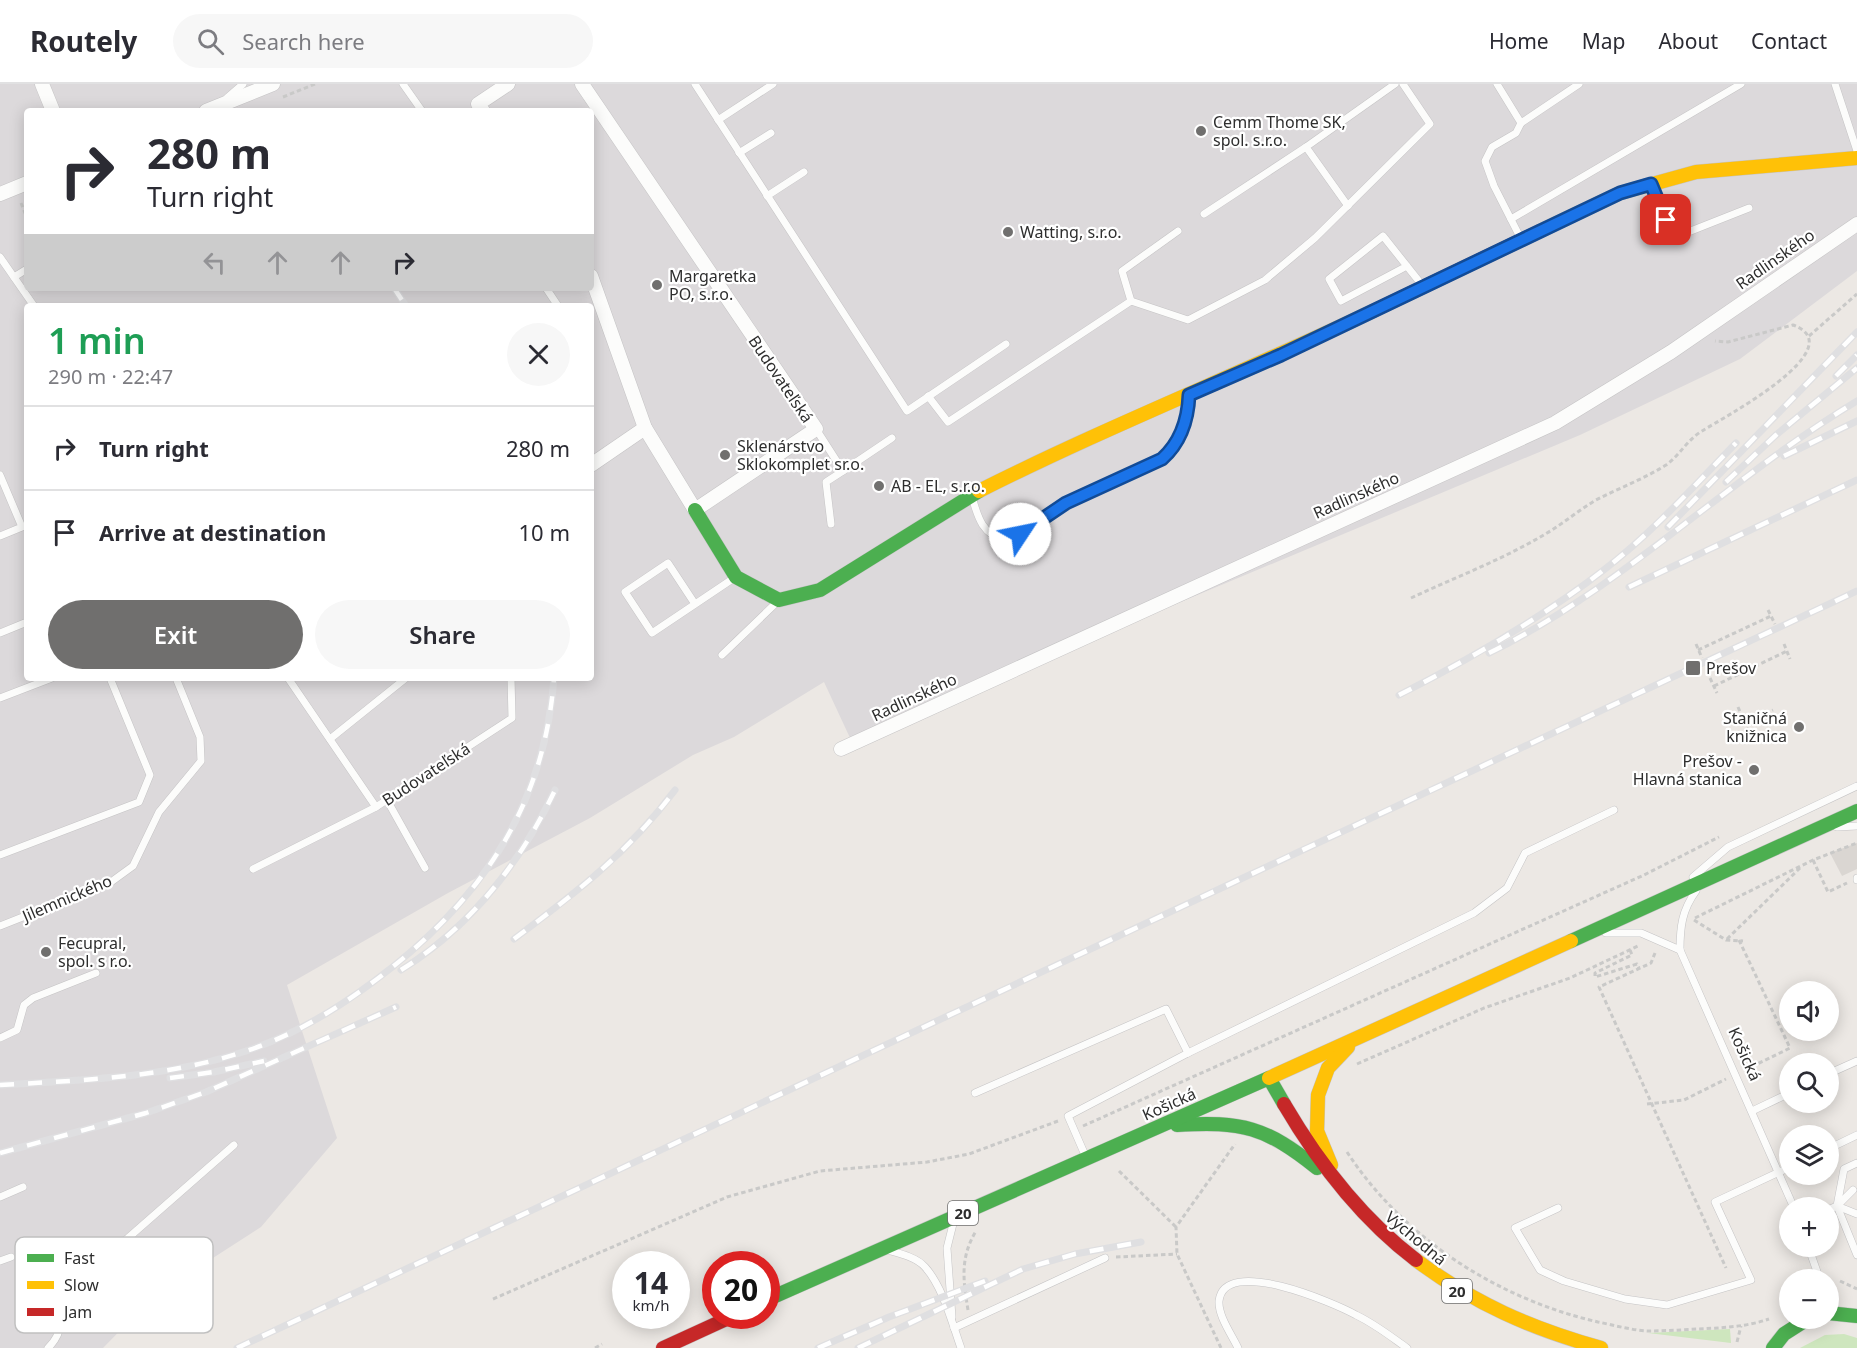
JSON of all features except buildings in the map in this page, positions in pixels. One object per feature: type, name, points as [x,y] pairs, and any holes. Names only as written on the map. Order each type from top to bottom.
[{"type":"street","points":[[42,84],[53,108]]},
{"type":"street","points":[[214,108],[273,84]]},
{"type":"street","points":[[481,108],[478,104],[508,84]]},
{"type":"street","name":"Budovateľská","points":[[582,84],[816,429],[695,510]]},
{"type":"street","points":[[594,284],[645,428],[736,577],[779,600],[820,590],[972,495],[1071,445],[1281,355],[1620,193],[1696,172],[1857,158]]},
{"type":"street","points":[[0,194],[24,184]]},
{"type":"street","name":"Radlinského","points":[[841,749],[1555,423],[1689,339],[1857,224]]},
{"type":"street","points":[[594,463],[645,428]]},
{"type":"street","name":"Košická","points":[[780,1294],[1356,1039],[1701,884],[1857,811]]},
{"type":"street","points":[[1341,1188],[1317,1131],[1318,1095],[1328,1068],[1356,1039]]},
{"type":"street","name":"Východná","points":[[1269,1078],[1282,1104],[1341,1188],[1382,1233],[1422,1267],[1463,1296],[1500,1316],[1546,1335],[1601,1348]]},
{"type":"street","points":[[1160,1126],[1217,1122],[1248,1126],[1287,1142],[1341,1188]]},
{"type":"street","points":[[1839,1314],[1857,1316]]},
{"type":"street","points":[[663,1348],[705,1329]]},
{"type":"street","points":[[1773,1348],[1784,1334],[1792,1329]]},
{"type":"lane","points":[[213,108],[243,84]]},
{"type":"lane","points":[[404,84],[420,108]]},
{"type":"lane","points":[[694,84],[907,411],[1006,344]]},
{"type":"lane","points":[[718,120],[773,84]]},
{"type":"lane","points":[[1204,214],[1306,147],[1395,84]]},
{"type":"lane","points":[[1131,301],[1188,320],[1265,280],[1315,238],[1430,123],[1403,84]]},
{"type":"lane","points":[[1497,84],[1521,123]]},
{"type":"lane","points":[[1521,240],[1485,161],[1492,147],[1516,133],[1521,123],[1579,84]]},
{"type":"lane","points":[[1511,219],[1740,84]]},
{"type":"lane","points":[[1835,84],[1857,151]]},
{"type":"lane","points":[[738,153],[771,133]]},
{"type":"lane","points":[[1306,147],[1348,206]]},
{"type":"lane","points":[[766,196],[804,172]]},
{"type":"lane","points":[[1651,184],[1673,238],[1749,208]]},
{"type":"lane","points":[[1131,301],[1122,271],[1178,231]]},
{"type":"lane","points":[[1407,266],[1341,301],[1329,279],[1383,236],[1424,287]]},
{"type":"lane","points":[[0,257],[32,303]]},
{"type":"lane","points":[[14,277],[24,271]]},
{"type":"lane","points":[[928,396],[948,422],[1131,301]]},
{"type":"lane","points":[[972,495],[982,525],[995,536],[1006,538],[1020,534],[1066,503],[1162,459],[1173,450],[1180,437],[1188,410],[1189,395]]},
{"type":"lane","points":[[816,429],[843,471]]},
{"type":"lane","points":[[831,524],[826,482],[892,438]]},
{"type":"lane","points":[[0,475],[22,527],[0,536]]},
{"type":"lane","points":[[695,604],[668,563],[625,592],[652,633],[736,577]]},
{"type":"lane","points":[[722,655],[779,600]]},
{"type":"lane","points":[[0,633],[24,623]]},
{"type":"lane","points":[[0,698],[44,681]]},
{"type":"lane","points":[[0,855],[139,802],[150,775],[111,681]]},
{"type":"lane","name":"Jilemnického","points":[[0,926],[111,882],[134,866],[159,812],[201,761],[200,737],[177,681]]},
{"type":"lane","name":"Budovateľská","points":[[290,681],[376,807],[512,718],[511,681]]},
{"type":"lane","points":[[330,739],[402,681]]},
{"type":"lane","points":[[1668,899],[1728,847],[1857,786]]},
{"type":"lane","points":[[387,800],[425,868]]},
{"type":"lane","points":[[253,869],[376,807]]},
{"type":"lane","points":[[1086,1158],[1068,1116],[1188,1053],[1474,913],[1507,888],[1525,853],[1614,810]]},
{"type":"lane","points":[[1822,827],[1857,826]]},
{"type":"lane","name":"Košická","points":[[1701,884],[1686,904],[1680,925],[1680,950],[1779,1170]]},
{"type":"lane","name":"Košická","points":[[1585,936],[1620,932],[1656,937],[1680,950]]},
{"type":"lane","points":[[0,1038],[17,1029],[24,1005],[33,998],[96,973]]},
{"type":"lane","points":[[975,1093],[1166,1009],[1188,1053]]},
{"type":"lane","points":[[1839,1069],[1857,1061]]},
{"type":"lane","points":[[1752,1111],[1779,1098]]},
{"type":"lane","points":[[1839,1144],[1857,1135]]},
{"type":"lane","points":[[129,1237],[234,1145]]},
{"type":"lane","points":[[1839,1197],[1844,1169],[1857,1163]]},
{"type":"lane","points":[[1558,1208],[1515,1228],[1540,1270],[1564,1281],[1625,1299],[1667,1305],[1751,1280],[1715,1202],[1779,1172]]},
{"type":"lane","points":[[0,1197],[23,1186]]},
{"type":"lane","points":[[1839,1204],[1853,1190]]},
{"type":"lane","points":[[1839,1207],[1857,1214]]},
{"type":"lane","points":[[1839,1211],[1857,1255]]},
{"type":"lane","points":[[954,1328],[950,1304],[947,1248],[955,1216]]},
{"type":"lane","points":[[882,1249],[904,1255],[924,1266],[954,1328],[961,1348]]},
{"type":"lane","points":[[0,1261],[11,1257]]},
{"type":"lane","points":[[954,1328],[1105,1258]]},
{"type":"lane","points":[[1238,1348],[1220,1309],[1219,1298],[1226,1288],[1235,1282],[1249,1281],[1296,1290],[1331,1303],[1380,1328],[1407,1348]]},
{"type":"lane","points":[[48,1348],[55,1341],[58,1333]]},
{"type":"path","points":[[20,202],[24,211]]},
{"type":"path","points":[[1809,336],[1857,294]]},
{"type":"path","points":[[1411,598],[1546,534],[1595,501],[1666,464],[1687,441],[1739,410],[1789,372],[1806,353],[1810,344],[1809,336],[1793,325],[1728,342],[1689,339]]},
{"type":"path","points":[[1768,610],[1775,624]]},
{"type":"path","points":[[1698,650],[1771,616]]},
{"type":"path","points":[[1696,644],[1702,658]]},
{"type":"path","points":[[1784,644],[1790,659]]},
{"type":"path","points":[[1714,686],[1787,651]]},
{"type":"path","points":[[1710,678],[1717,693]]},
{"type":"path","points":[[1738,707],[1750,736]]},
{"type":"path","points":[[1745,723],[1773,710]]},
{"type":"path","points":[[1680,925],[1804,864],[1857,843]]},
{"type":"path","points":[[1074,1130],[1677,859]]},
{"type":"path","points":[[1813,860],[1828,892],[1857,879]]},
{"type":"path","points":[[1726,940],[1804,864]]},
{"type":"path","points":[[1649,1103],[1684,1100],[1790,1048],[1741,940],[1726,940],[1693,919]]},
{"type":"path","points":[[1349,1068],[1484,1008],[1570,978],[1656,937]]},
{"type":"path","points":[[1630,950],[1647,946]]},
{"type":"path","points":[[1657,948],[1652,963],[1599,987],[1649,1103],[1726,1268]]},
{"type":"path","points":[[1630,950],[1632,955],[1595,973],[1595,977],[1599,978],[1637,964],[1639,968]]},
{"type":"path","points":[[1721,1069],[1726,1079]]},
{"type":"path","points":[[493,1299],[727,1197],[820,1172],[927,1162],[969,1154],[1068,1116]]},
{"type":"path","points":[[1221,1348],[1177,1254],[1176,1227],[1241,1136]]},
{"type":"path","points":[[1345,1149],[1399,1214],[1446,1254],[1472,1271],[1533,1302],[1567,1315],[1645,1331],[1741,1325],[1772,1318]]},
{"type":"path","points":[[1119,1171],[1176,1227]]},
{"type":"path","points":[[970,1320],[964,1262],[965,1248],[976,1231]]},
{"type":"path","points":[[1105,1258],[1177,1254]]},
{"type":"path","points":[[1840,1281],[1857,1289]]},
{"type":"path","points":[[1737,1341],[1741,1325]]},
{"type":"path","points":[[1213,1343],[1217,1341]]},
{"type":"path","points":[[595,1348],[602,1344]]},
{"type":"shaded area","points":[[0,84],[1857,84],[1857,271],[1740,359],[1580,435],[851,740],[824,682],[734,737],[693,755],[590,818],[448,893],[287,985],[337,1138],[261,1227],[213,1258],[213,1237],[15,1237],[15,1333],[118,1333],[103,1348],[0,1348]]},
{"type":"shaded area","points":[[1857,843],[1857,869],[1842,876],[1830,853]]},
{"type":"green space","points":[[1730,1329],[1731,1343],[1648,1333]]},
{"type":"green space","points":[[1844,1334],[1857,1338],[1857,1348],[1800,1348],[1825,1335]]},
{"type":"railway","points":[[396,291],[404,303]]},
{"type":"railway","points":[[1668,527],[1857,332]]},
{"type":"railway","points":[[1836,376],[1857,355]]},
{"type":"railway","points":[[1726,482],[1776,435],[1857,368]]},
{"type":"railway","points":[[1489,653],[1538,627],[1585,597],[1764,464],[1857,401]]},
{"type":"railway","points":[[1784,456],[1857,421]]},
{"type":"railway","points":[[1399,695],[1505,637],[1581,587],[1640,540],[1736,443]]},
{"type":"railway","points":[[1629,587],[1857,480]]},
{"type":"railway","points":[[237,1348],[1857,591]]},
{"type":"railway","points":[[0,1085],[124,1076],[216,1060],[263,1045],[296,1030],[328,1013],[373,982],[444,921],[499,851],[520,812],[536,771],[548,726],[554,681]]},
{"type":"railway","points":[[401,970],[449,934],[491,892],[526,843],[555,790]]},
{"type":"railway","points":[[514,939],[559,905],[620,852],[675,790]]},
{"type":"railway","points":[[0,1153],[146,1113],[206,1092],[396,1007]]},
{"type":"railway","points":[[170,1078],[214,1072],[264,1061]]},
{"type":"railway","points":[[858,1348],[1023,1269],[1075,1254],[1141,1242]]},
{"type":"railway","points":[[818,1348],[889,1317],[985,1281]]},
{"type":"traffic: fast","points":[[695,510],[736,577],[779,600],[820,590],[979,491]]},
{"type":"traffic: fast","points":[[1571,941],[1857,811]]},
{"type":"traffic: fast","points":[[780,1294],[1269,1078],[1284,1104]]},
{"type":"traffic: fast","points":[[1177,1125],[1219,1124],[1252,1130],[1283,1143],[1317,1168]]},
{"type":"traffic: fast","points":[[1839,1314],[1857,1316]]},
{"type":"traffic: fast","points":[[1773,1348],[1784,1334],[1792,1329]]},
{"type":"traffic: slow","points":[[1540,231],[1620,193],[1696,172],[1857,158]]},
{"type":"traffic: slow","points":[[979,491],[1077,444],[1373,311]]},
{"type":"traffic: slow","points":[[1269,1078],[1571,941]]},
{"type":"traffic: slow","points":[[1331,1165],[1317,1131],[1318,1095],[1328,1068],[1348,1047]]},
{"type":"traffic: slow","points":[[1416,1260],[1460,1290],[1504,1313],[1550,1332],[1601,1348]]},
{"type":"traffic: jam","points":[[1373,311],[1540,231]]},
{"type":"traffic: jam","points":[[1284,1104],[1311,1147],[1342,1188],[1377,1226],[1416,1260]]},
{"type":"traffic: jam","points":[[663,1348],[705,1329]]},
{"type":"place","name":"Cemm Thome SK, spol. s.r.o.","points":[[1201,131]]},
{"type":"place","name":"Watting, s.r.o.","points":[[1008,232]]},
{"type":"place","name":"Margaretka PO, s.r.o.","points":[[657,285]]},
{"type":"place","name":"Sklenárstvo Sklokomplet sr.o.","points":[[725,455]]},
{"type":"place","name":"AB - EL, s.r.o.","points":[[879,486]]},
{"type":"place","name":"Prešov","points":[[1693,668]]},
{"type":"place","name":"Staničná knižnica","points":[[1799,727]]},
{"type":"place","name":"Prešov - Hlavná stanica","points":[[1754,770]]},
{"type":"place","name":"Fecupral, spol. s r.o.","points":[[46,952]]},
{"type":"route","points":[[1020,534],[1066,503],[1162,459],[1173,450],[1185,425],[1189,395],[1281,355],[1620,193],[1651,184],[1666,220]]}]
